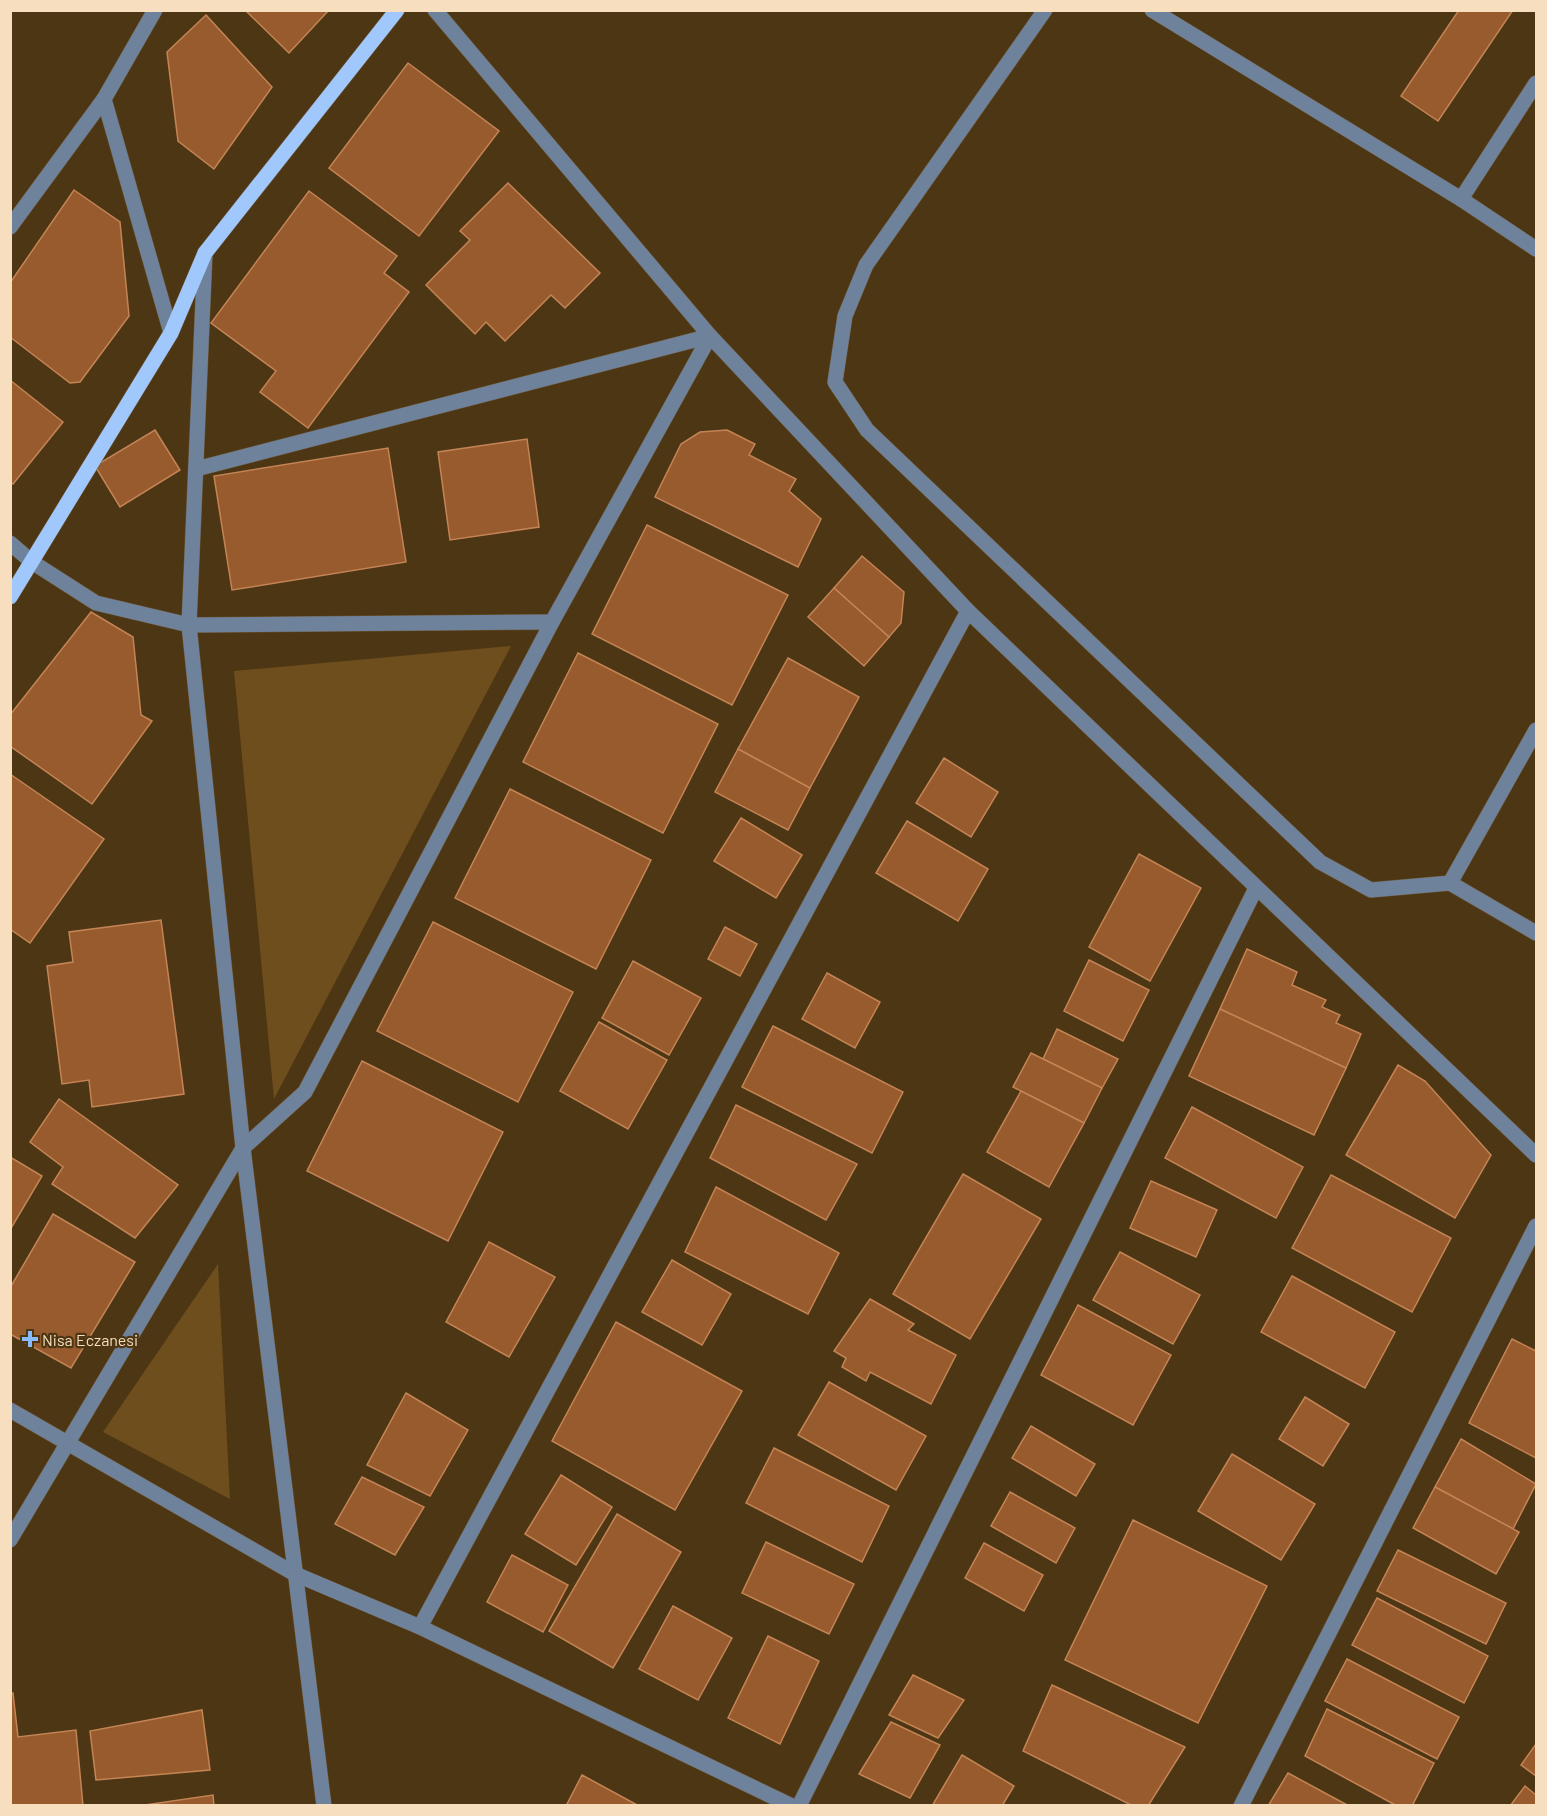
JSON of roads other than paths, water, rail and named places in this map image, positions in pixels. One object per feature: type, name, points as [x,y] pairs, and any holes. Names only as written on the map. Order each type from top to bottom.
[{"type":"main road","points":[[10,597],[171,333],[205,253],[397,10]]},
{"type":"street","points":[[10,227],[104,99],[155,10]]},
{"type":"street","points":[[435,10],[710,336],[968,611],[1536,1155]]},
{"type":"street","points":[[1046,10],[866,266],[844,316],[835,382],[867,430],[1320,862],[1371,890],[1450,883],[1536,933]]},
{"type":"street","points":[[1152,10],[1461,199],[1536,249]]},
{"type":"street","points":[[1461,199],[1536,83]]},
{"type":"street","points":[[104,99],[171,333]]},
{"type":"street","points":[[205,253],[189,625],[243,1148],[324,1806]]},
{"type":"street","points":[[196,469],[710,336]]},
{"type":"street","points":[[10,1540],[243,1148],[305,1092],[552,622],[710,336]]},
{"type":"street","points":[[10,543],[32,562],[96,603],[189,625],[552,622]]},
{"type":"street","points":[[420,1627],[968,611]]},
{"type":"street","points":[[1450,883],[1536,730]]},
{"type":"street","points":[[799,1806],[1256,888]]},
{"type":"street","points":[[1240,1806],[1536,1226]]},
{"type":"street","points":[[10,1410],[295,1574],[420,1627],[792,1806]]},
{"type":"place","name":"Nisa Eczanesi","points":[[30,1339]]}]
